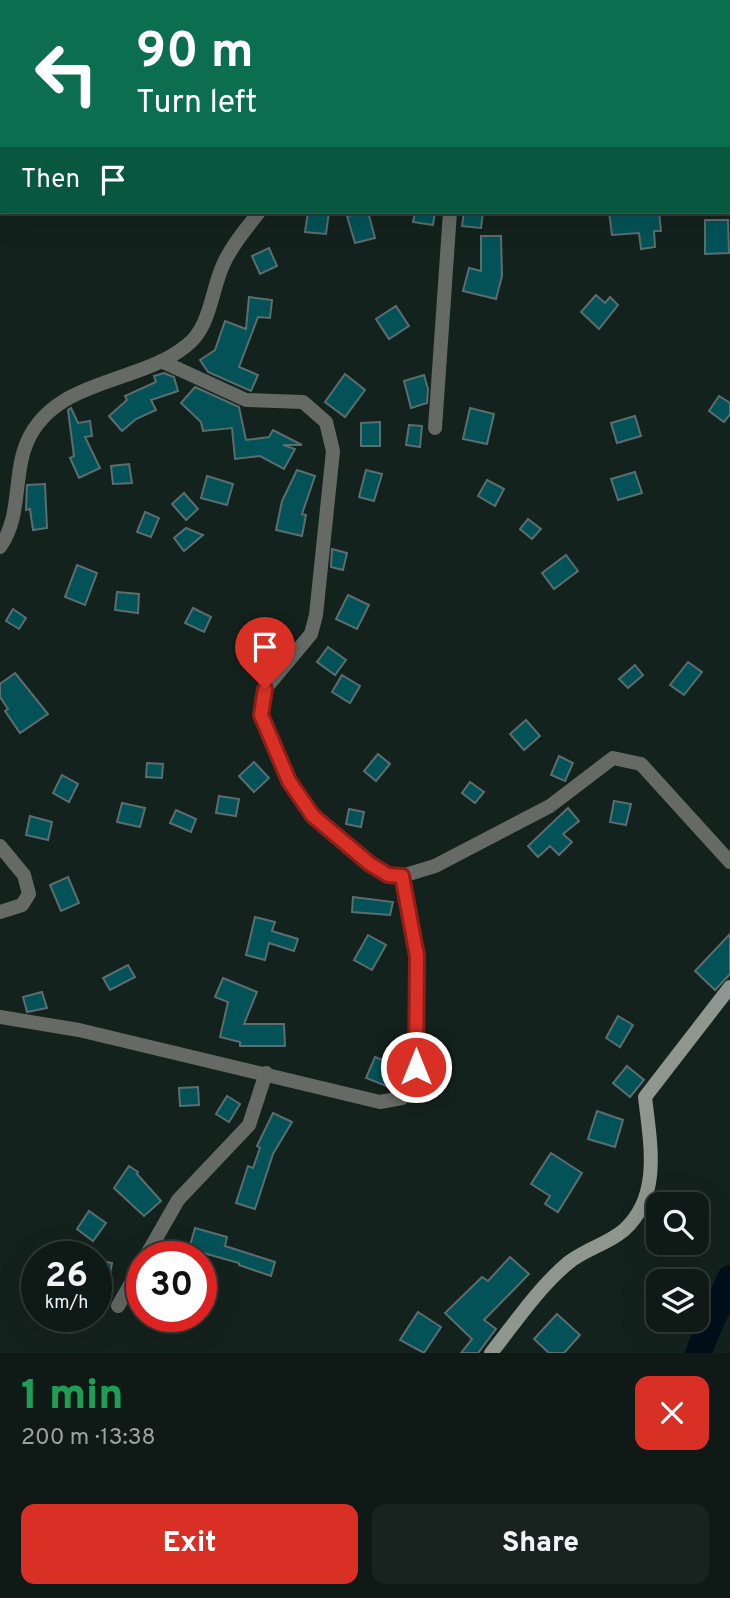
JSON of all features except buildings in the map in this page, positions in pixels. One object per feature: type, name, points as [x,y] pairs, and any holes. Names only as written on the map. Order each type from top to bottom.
[{"type":"street","points":[[0,547],[15,515],[23,456],[31,434],[47,415],[72,396],[161,361],[187,346],[202,328],[223,263],[258,214]]},
{"type":"street","points":[[435,428],[450,214]]},
{"type":"street","points":[[161,361],[246,400],[303,402],[326,422],[333,451],[316,615],[311,634],[265,689],[261,715],[289,781],[313,816],[370,864],[388,875],[402,876],[435,866],[550,806],[613,758],[640,764],[730,862]]},
{"type":"street","points":[[0,846],[24,875],[29,894],[22,905],[0,912]]},
{"type":"street","points":[[0,1017],[79,1030],[380,1102],[402,1098],[416,1067],[417,956],[402,876]]},
{"type":"street","points":[[491,1353],[552,1278],[571,1261],[623,1230],[639,1212],[649,1186],[651,1157],[645,1097],[730,987]]},
{"type":"street","points":[[155,1241],[178,1200],[249,1125],[266,1073]]},
{"type":"street","points":[[118,1306],[126,1292]]},
{"type":"waterway","points":[[698,1353],[730,1278]]},
{"type":"waterway","points":[[723,1288],[730,1290]]},
{"type":"route","points":[[265,689],[261,715],[289,781],[313,816],[370,864],[388,875],[402,876],[417,956],[416,1067]]}]
